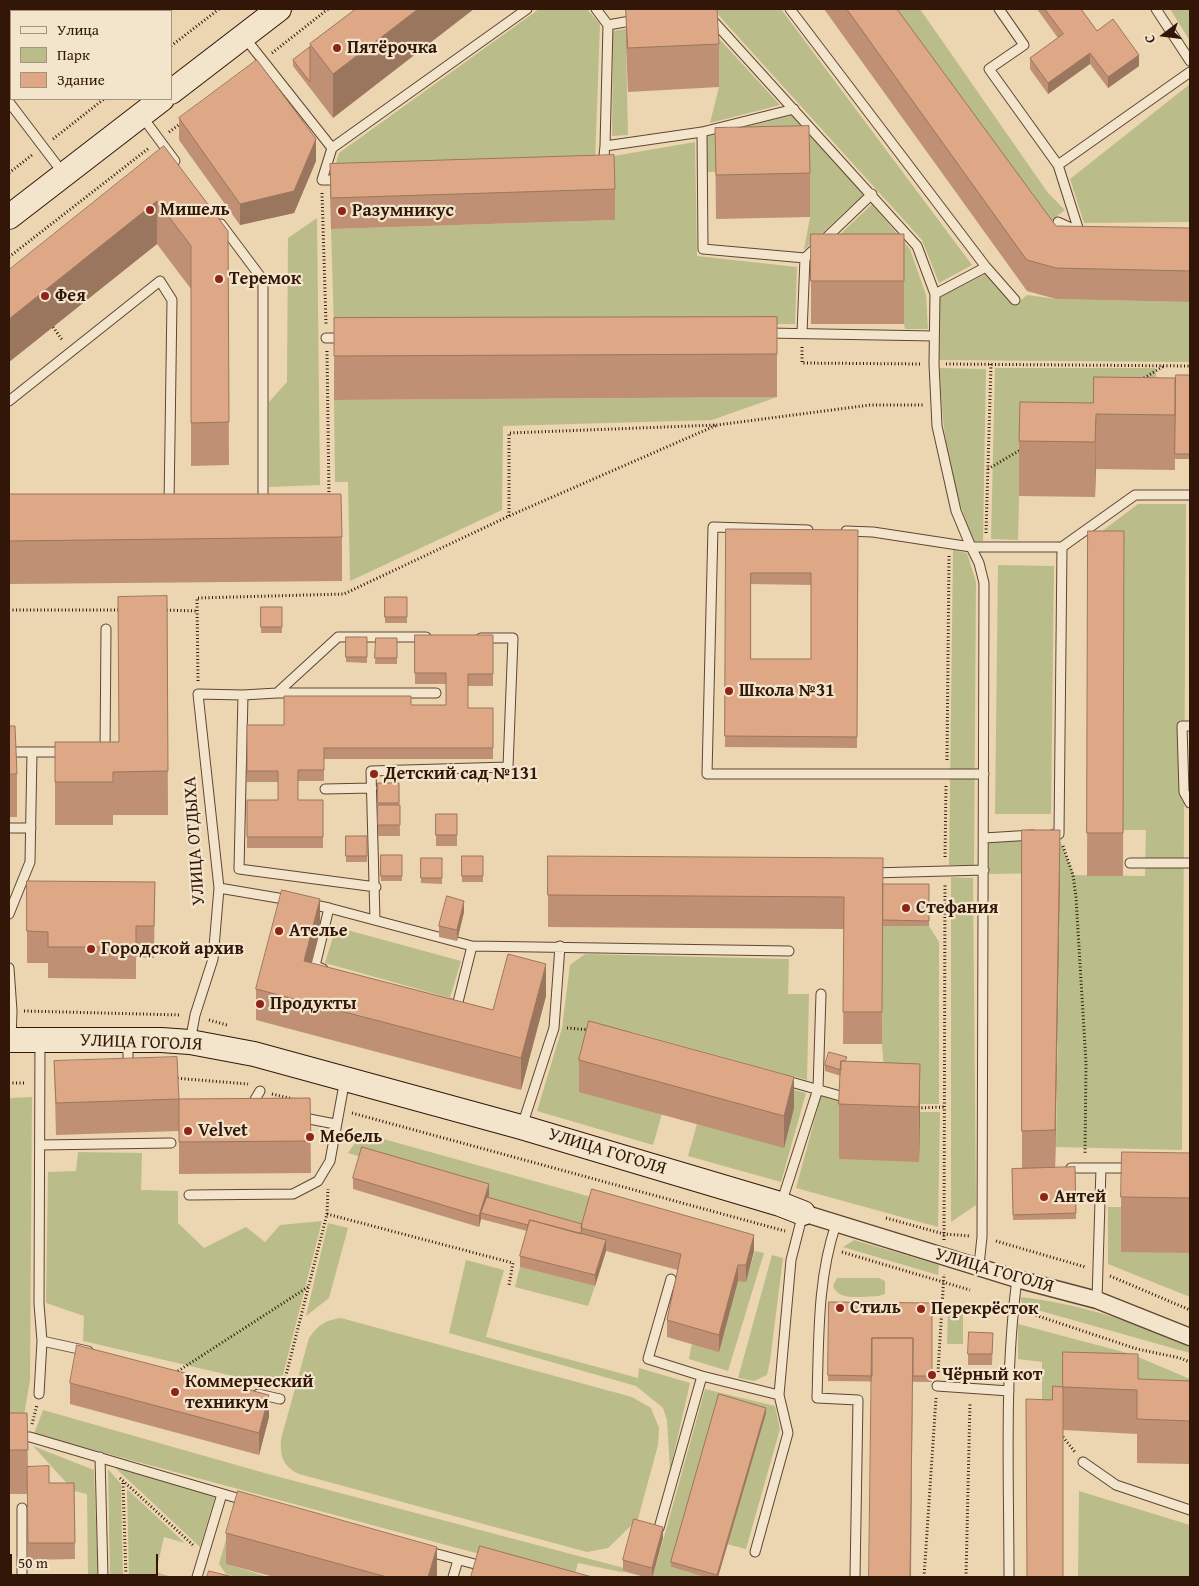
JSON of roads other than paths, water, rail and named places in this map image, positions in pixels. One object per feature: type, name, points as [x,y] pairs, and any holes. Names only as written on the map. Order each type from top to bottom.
[{"type":"street","points":[[172,91],[279,9]]},
{"type":"street","points":[[9,217],[161,100]]},
{"type":"street","name":"УЛИЦА ГОГОЛЯ","points":[[10,1040],[190,1042],[254,1054],[521,1127],[780,1204],[801,1224],[836,1224],[945,1257],[979,1265],[1017,1278],[1097,1300],[1190,1337]]},
{"type":"lane","points":[[351,179],[322,180],[332,148],[527,9]]},
{"type":"lane","points":[[593,173],[602,173],[605,146],[608,24],[596,9]]},
{"type":"lane","points":[[705,9],[706,14],[872,194],[917,246],[935,294],[934,364],[937,426],[956,511],[979,563],[984,583],[982,1237],[979,1265]]},
{"type":"lane","points":[[790,9],[986,268],[1015,300]]},
{"type":"lane","points":[[999,9],[1024,45],[988,69],[1058,165],[1084,231],[1058,222]]},
{"type":"lane","points":[[1156,9],[1190,61]]},
{"type":"lane","points":[[608,24],[643,18]]},
{"type":"lane","points":[[244,36],[332,148]]},
{"type":"lane","points":[[1058,165],[1190,72]]},
{"type":"lane","points":[[9,102],[64,175]]},
{"type":"lane","points":[[605,146],[702,132],[794,109]]},
{"type":"lane","points":[[141,115],[182,171]]},
{"type":"lane","points":[[702,132],[703,249],[805,258]]},
{"type":"lane","points":[[802,333],[805,258],[872,194]]},
{"type":"lane","points":[[217,218],[263,280],[263,512]]},
{"type":"lane","points":[[935,294],[986,268]]},
{"type":"lane","points":[[9,401],[160,281],[172,300],[169,515]]},
{"type":"lane","points":[[753,333],[934,336]]},
{"type":"lane","points":[[326,338],[356,338]]},
{"type":"lane","points":[[835,530],[873,532],[971,547],[1062,547],[1135,495],[1190,495]]},
{"type":"lane","points":[[816,530],[713,527],[708,774],[984,774]]},
{"type":"lane","points":[[984,838],[1059,834],[1062,547]]},
{"type":"lane","points":[[96,752],[106,752],[106,629]]},
{"type":"lane","points":[[277,693],[338,637],[435,637]]},
{"type":"lane","points":[[375,920],[376,888],[371,772],[508,767],[513,638],[474,638]]},
{"type":"lane","points":[[376,888],[239,869],[243,696],[277,693],[436,692]]},
{"type":"lane","name":"УЛИЦА ОТДЫХА","points":[[190,1042],[195,1016],[213,959],[219,888],[198,694],[243,696]]},
{"type":"lane","points":[[1190,726],[1182,726],[1184,792],[1190,803]]},
{"type":"lane","points":[[9,752],[78,752]]},
{"type":"lane","points":[[9,914],[30,862],[32,752]]},
{"type":"lane","points":[[325,789],[372,788]]},
{"type":"lane","points":[[9,828],[31,828]]},
{"type":"lane","points":[[1130,863],[1190,862]]},
{"type":"lane","points":[[863,873],[984,870]]},
{"type":"lane","points":[[219,888],[329,908],[472,946],[789,950]]},
{"type":"lane","points":[[329,908],[315,966],[334,972]]},
{"type":"lane","points":[[438,1001],[457,1006],[472,946]]},
{"type":"lane","points":[[521,1127],[554,1028],[560,946]]},
{"type":"lane","points":[[9,968],[12,1011],[10,1040]]},
{"type":"lane","points":[[780,1204],[818,1089],[821,994]]},
{"type":"lane","points":[[39,1394],[42,1341],[39,1304],[40,1040]]},
{"type":"lane","points":[[128,1041],[129,1080]]},
{"type":"lane","points":[[770,1076],[860,1101]]},
{"type":"lane","points":[[189,1195],[293,1194],[318,1181],[330,1161],[335,1124],[340,1110],[345,1078]]},
{"type":"lane","points":[[247,1114],[260,1091]]},
{"type":"lane","points":[[284,1116],[303,1117],[335,1124]]},
{"type":"lane","points":[[40,1144],[171,1143]]},
{"type":"lane","points":[[1071,1168],[1141,1167]]},
{"type":"lane","points":[[1097,1300],[1101,1168]]},
{"type":"lane","points":[[754,1552],[788,1433],[779,1396],[791,1260],[801,1224]]},
{"type":"lane","points":[[836,1224],[828,1247],[820,1302],[817,1398],[858,1400],[855,1577]]},
{"type":"lane","points":[[1009,1577],[1009,1391],[1013,1308],[1017,1278]]},
{"type":"lane","points":[[671,1279],[648,1359],[702,1376],[779,1396]]},
{"type":"lane","points":[[42,1341],[99,1353]]},
{"type":"lane","points":[[658,1528],[702,1376]]},
{"type":"lane","points":[[937,1386],[1009,1391]]},
{"type":"lane","points":[[252,1392],[280,1399]]},
{"type":"lane","points":[[9,1437],[30,1437],[259,1504]]},
{"type":"lane","points":[[100,1457],[103,1577]]},
{"type":"lane","points":[[1083,1462],[1116,1485],[1190,1510]]},
{"type":"lane","points":[[200,1575],[222,1494]]},
{"type":"lane","points":[[22,1508],[22,1577]]},
{"type":"lane","points":[[420,1549],[496,1570]]},
{"type":"lane","points":[[453,1577],[458,1560]]},
{"type":"place","name":"Пятёрочка","points":[[337,48]]},
{"type":"place","name":"Мишель","points":[[150,210]]},
{"type":"place","name":"Разумникус","points":[[342,211]]},
{"type":"place","name":"Теремок","points":[[219,279]]},
{"type":"place","name":"Фея","points":[[45,296]]},
{"type":"place","name":"Школа №31","points":[[729,691]]},
{"type":"place","name":"Детский сад №131","points":[[374,774]]},
{"type":"place","name":"Стефания","points":[[906,908]]},
{"type":"place","name":"Ателье","points":[[279,931]]},
{"type":"place","name":"Городской архив","points":[[91,949]]},
{"type":"place","name":"Продукты","points":[[260,1004]]},
{"type":"place","name":"Velvet","points":[[188,1131]]},
{"type":"place","name":"Мебель","points":[[310,1137]]},
{"type":"place","name":"Антей","points":[[1044,1197]]},
{"type":"place","name":"Стиль","points":[[840,1308]]},
{"type":"place","name":"Перекрёсток","points":[[921,1309]]},
{"type":"place","name":"Чёрный кот","points":[[932,1375]]},
{"type":"place","name":"Коммерческий техникум","points":[[175,1392]]}]
